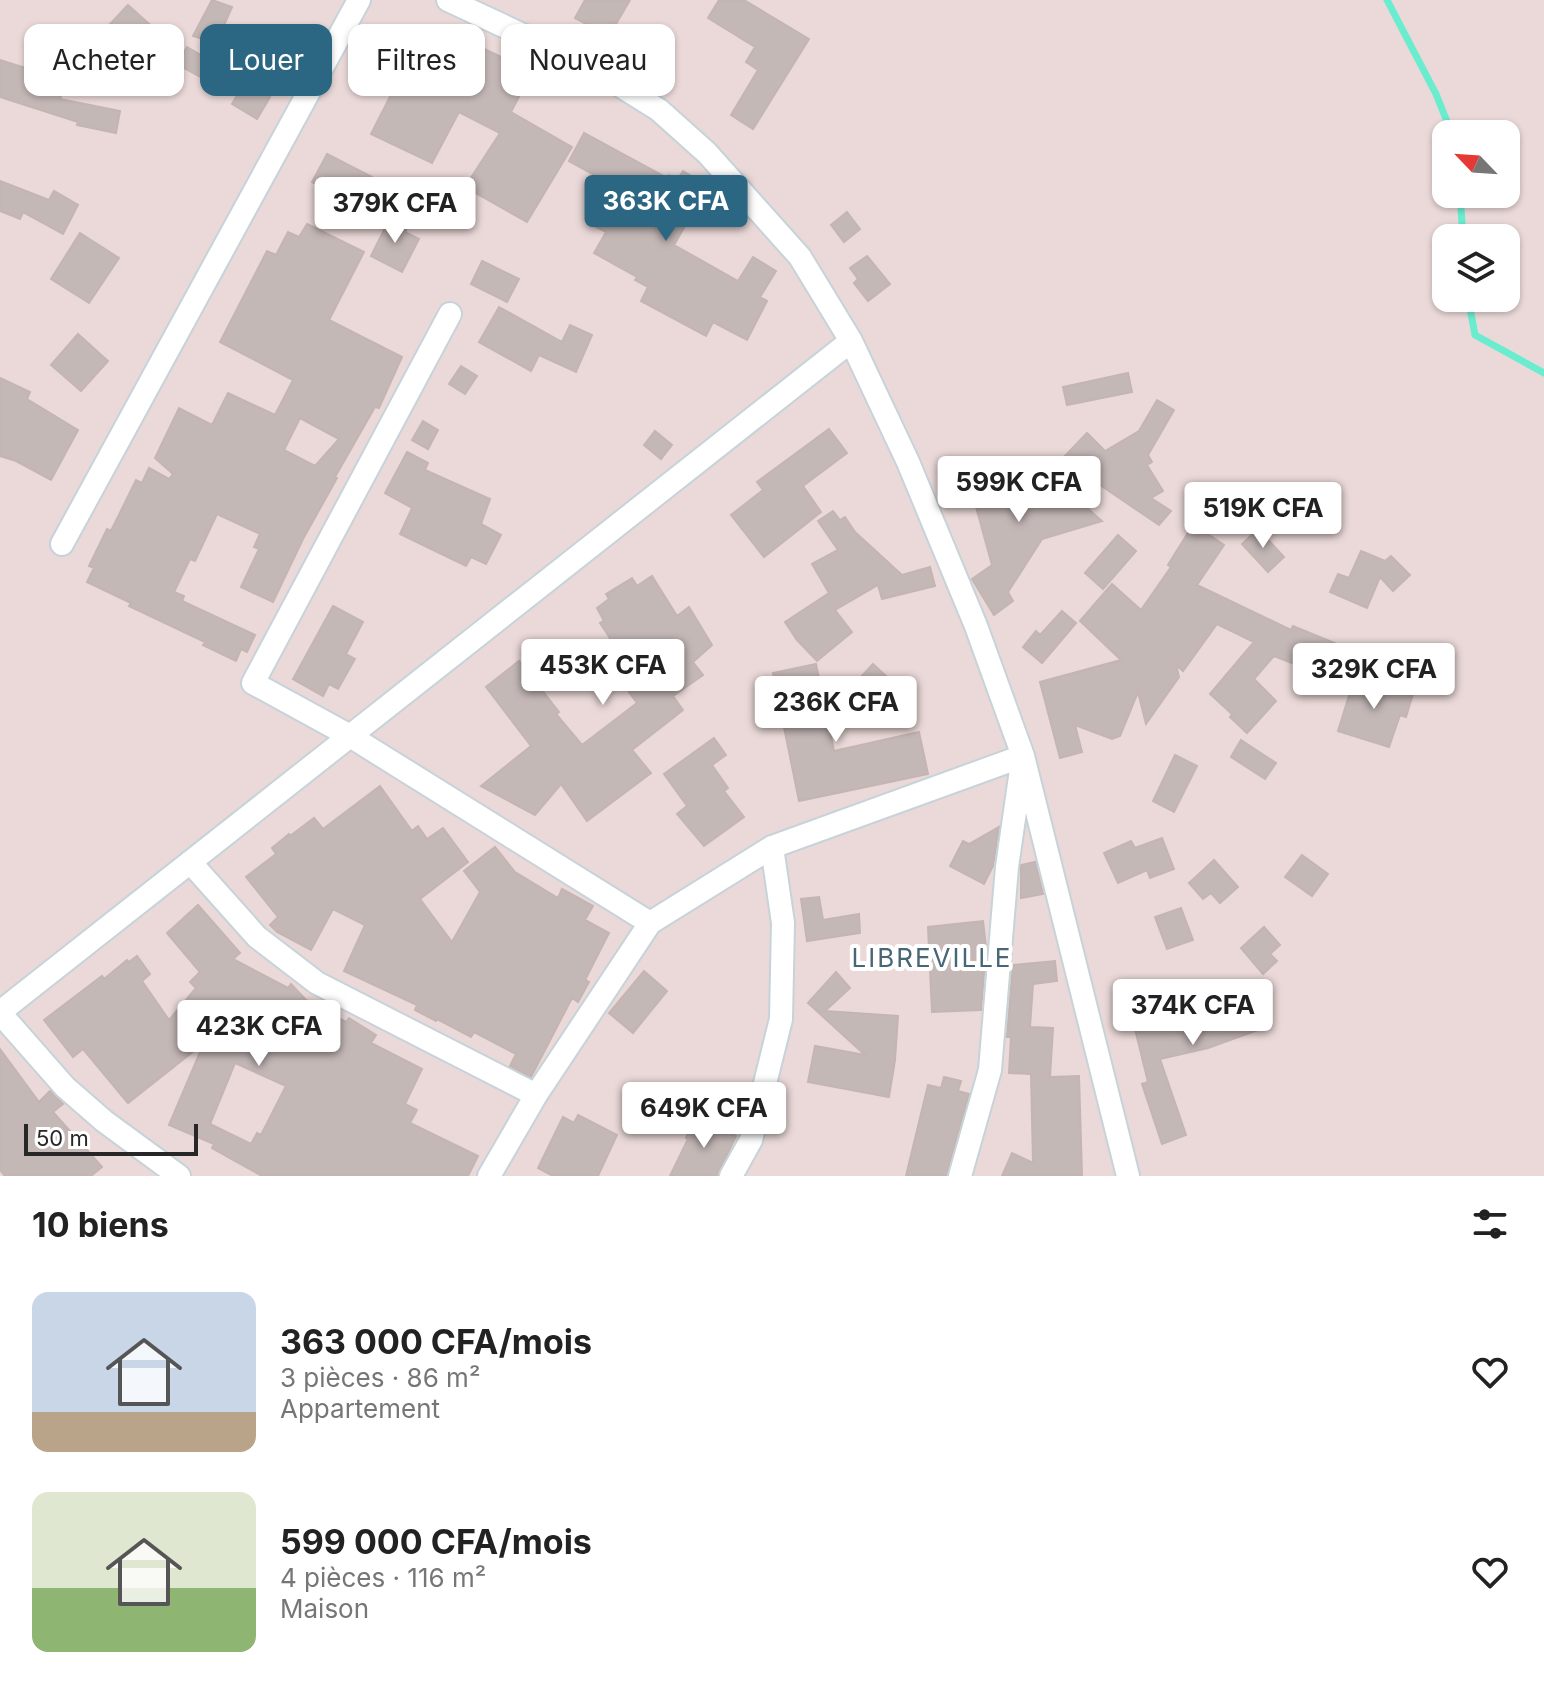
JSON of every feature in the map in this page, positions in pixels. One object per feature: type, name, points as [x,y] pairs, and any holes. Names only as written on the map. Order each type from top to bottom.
[{"type":"street","points":[[62,544],[359,0]]},
{"type":"street","points":[[448,0],[587,65],[659,110],[707,153],[800,257],[851,341],[908,462],[970,613],[1023,756],[1128,1176]]},
{"type":"street","points":[[450,314],[253,683],[350,736],[650,923]]},
{"type":"street","points":[[179,1176],[104,1121],[65,1087],[0,1012],[851,341]]},
{"type":"street","points":[[489,1176],[536,1095],[650,923],[772,847],[1023,756]]},
{"type":"street","points":[[960,1176],[990,1070],[1007,867],[1023,756]]},
{"type":"street","points":[[731,1176],[751,1140],[781,1019],[783,923],[772,847]]},
{"type":"street","points":[[190,862],[257,937],[317,983],[536,1095]]},
{"type":"building","points":[[212,0],[232,7],[224,24],[200,24],[200,38],[193,36]]},
{"type":"building","points":[[585,0],[630,0],[616,24],[586,24],[575,18]]},
{"type":"building","points":[[719,0],[744,0],[809,39],[753,129],[731,115],[758,70],[746,62],[755,47],[708,18]]},
{"type":"building","points":[[128,5],[149,24],[110,24]]},
{"type":"building","points":[[187,47],[200,54],[200,77],[184,68]]},
{"type":"building","points":[[485,49],[501,57],[501,96],[519,96],[511,112],[572,147],[527,222],[465,187],[500,133],[459,112],[432,163],[371,134],[390,96],[485,96]]},
{"type":"building","points":[[0,60],[24,68],[24,96],[61,96],[60,99],[120,111],[116,133],[77,125],[78,122],[0,97]]},
{"type":"building","points":[[237,96],[270,97],[257,119],[232,104]]},
{"type":"building","points":[[584,133],[667,178],[669,175],[677,180],[683,171],[708,186],[674,245],[738,281],[753,257],[776,271],[760,297],[767,301],[747,340],[713,322],[706,336],[641,301],[648,287],[635,280],[637,277],[594,253],[606,232],[589,223],[598,207],[587,202],[600,178],[569,161]]},
{"type":"building","points":[[327,154],[372,177],[371,180],[388,189],[375,216],[312,182]]},
{"type":"building","points":[[0,181],[49,200],[54,191],[78,205],[63,234],[23,212],[20,219],[0,211]]},
{"type":"building","points":[[847,212],[860,229],[844,242],[831,225]]},
{"type":"building","points":[[391,216],[408,225],[405,232],[419,239],[402,272],[371,256]]},
{"type":"building","points":[[307,224],[364,252],[329,320],[402,357],[379,408],[375,407],[335,477],[273,602],[241,587],[259,549],[254,547],[260,534],[217,514],[195,561],[190,559],[174,592],[184,596],[182,601],[255,635],[247,652],[241,649],[236,661],[87,582],[94,568],[89,566],[107,529],[111,531],[136,480],[142,483],[149,468],[169,479],[173,474],[155,458],[179,408],[212,425],[228,393],[275,415],[293,380],[220,342],[267,251],[276,255],[288,232],[299,237]],"holes":[[[300,418],[339,439],[315,466],[284,450]]]},
{"type":"building","points":[[80,233],[119,258],[89,303],[51,279]]},
{"type":"building","points":[[867,256],[890,284],[868,301],[854,283],[858,279],[850,268]]},
{"type":"building","points":[[482,261],[519,279],[507,302],[471,284]]},
{"type":"building","points":[[499,307],[562,342],[570,325],[592,335],[576,372],[539,355],[531,371],[479,342]]},
{"type":"building","points":[[78,334],[108,361],[81,391],[51,365]]},
{"type":"building","points":[[461,366],[477,376],[465,394],[449,384]]},
{"type":"building","points":[[1128,373],[1132,392],[1067,405],[1063,387]]},
{"type":"building","points":[[0,378],[30,392],[27,399],[78,430],[51,480],[0,456]]},
{"type":"building","points":[[1157,400],[1174,410],[1148,455],[1152,462],[1147,465],[1163,491],[1151,498],[1171,511],[1159,525],[1062,459],[1087,433],[1105,451],[1139,431]]},
{"type":"building","points":[[423,421],[438,430],[428,449],[412,440]]},
{"type":"building","points":[[829,429],[847,453],[803,486],[821,512],[764,557],[731,515],[763,490],[757,482]]},
{"type":"building","points":[[655,431],[672,445],[661,459],[644,445]]},
{"type":"building","points":[[407,452],[428,463],[425,470],[490,499],[481,524],[501,535],[486,564],[471,557],[466,566],[400,534],[412,508],[385,493]]},
{"type":"building","points":[[1006,462],[1011,481],[1045,471],[1102,521],[1042,539],[1008,592],[1013,601],[994,615],[972,579],[992,565],[967,474]]},
{"type":"building","points":[[833,511],[840,520],[845,517],[855,532],[902,575],[930,567],[935,586],[882,599],[878,585],[835,610],[852,632],[817,661],[785,622],[829,593],[812,564],[838,550],[818,521]]},
{"type":"building","points":[[1191,528],[1199,528],[1224,545],[1197,585],[1291,630],[1293,626],[1359,653],[1346,684],[1274,656],[1254,679],[1276,701],[1247,733],[1210,694],[1254,642],[1217,624],[1183,671],[1176,665],[1179,677],[1146,724],[1138,692],[1120,736],[1112,739],[1075,725],[1082,752],[1060,758],[1040,682],[1121,660],[1080,621],[1112,584],[1141,610],[1171,567],[1168,565]]},
{"type":"building","points":[[1258,529],[1284,557],[1268,572],[1242,544]]},
{"type":"building","points":[[1118,535],[1136,551],[1103,589],[1085,573]]},
{"type":"building","points":[[1361,551],[1385,561],[1391,556],[1410,575],[1393,591],[1380,577],[1367,608],[1330,592],[1338,574],[1349,578]]},
{"type":"building","points":[[652,576],[677,616],[689,607],[712,645],[693,662],[703,675],[673,696],[683,710],[632,750],[651,773],[587,821],[561,784],[535,815],[481,786],[531,746],[486,687],[519,661],[582,745],[637,703],[607,662],[619,652],[600,623],[604,621],[597,608],[609,599],[606,594],[632,578],[637,586]]},
{"type":"building","points":[[333,606],[363,622],[346,654],[355,659],[338,689],[329,684],[323,696],[293,679]]},
{"type":"building","points":[[1062,611],[1076,623],[1042,663],[1023,647],[1036,631],[1040,635]]},
{"type":"building","points":[[816,664],[834,751],[919,732],[928,774],[799,801],[773,673]]},
{"type":"building","points":[[873,664],[899,688],[875,715],[849,690]]},
{"type":"building","points":[[1355,676],[1413,694],[1406,717],[1400,715],[1389,747],[1338,731]]},
{"type":"building","points":[[714,738],[726,755],[712,765],[728,788],[724,791],[744,817],[704,846],[677,814],[687,806],[664,774]]},
{"type":"building","points":[[1241,740],[1276,763],[1265,779],[1231,757]]},
{"type":"building","points":[[1175,755],[1197,766],[1174,812],[1153,801]]},
{"type":"building","points":[[380,786],[412,831],[418,826],[427,839],[443,828],[468,862],[420,899],[452,942],[480,892],[464,871],[495,847],[515,872],[558,898],[562,889],[593,906],[585,920],[609,933],[585,980],[589,982],[578,1002],[572,998],[531,1077],[510,1066],[516,1054],[474,1032],[471,1037],[436,1021],[415,1010],[417,1005],[344,971],[365,925],[333,909],[311,950],[270,925],[278,917],[246,877],[276,854],[272,848],[289,834],[314,818],[323,829]]},
{"type":"building","points":[[999,827],[993,866],[984,884],[950,866],[963,841],[969,844]]},
{"type":"building","points":[[1162,838],[1174,869],[1150,878],[1147,870],[1118,883],[1104,853],[1131,841],[1135,848]]},
{"type":"building","points":[[1302,855],[1328,874],[1312,896],[1285,877]]},
{"type":"building","points":[[1214,860],[1238,887],[1220,903],[1211,893],[1203,899],[1189,883]]},
{"type":"building","points":[[1035,862],[1043,894],[1021,898],[1021,865]]},
{"type":"building","points":[[819,897],[823,920],[859,914],[860,933],[807,941],[801,899]]},
{"type":"building","points":[[198,905],[240,953],[233,959],[288,988],[291,984],[306,1000],[346,1022],[349,1018],[376,1035],[371,1043],[422,1069],[405,1104],[417,1110],[410,1123],[478,1156],[468,1176],[262,1176],[212,1148],[214,1144],[169,1125],[204,1043],[128,1103],[83,1049],[73,1057],[44,1020],[102,976],[104,979],[127,960],[129,962],[137,956],[150,974],[142,981],[169,1020],[196,988],[190,982],[200,972],[167,933]],"holes":[[[235,1063],[286,1086],[261,1135],[257,1133],[251,1144],[210,1124]]]},
{"type":"building","points":[[1181,908],[1193,940],[1167,949],[1155,917]]},
{"type":"building","points":[[983,921],[986,947],[981,1010],[932,1012],[928,927]]},
{"type":"building","points":[[1264,927],[1280,945],[1270,954],[1277,961],[1263,974],[1241,948]]},
{"type":"building","points":[[1055,961],[1057,981],[1033,984],[1030,1027],[1053,1028],[1050,1077],[1079,1076],[1082,1176],[1002,1176],[1012,1153],[1033,1163],[1031,1074],[1009,1073],[1011,1037],[1007,1037],[1013,965]]},
{"type":"building","points":[[644,971],[667,991],[633,1033],[609,1013]]},
{"type":"building","points":[[836,972],[850,988],[825,1011],[898,1016],[889,1097],[808,1082],[815,1046],[865,1055],[808,1003]]},
{"type":"building","points":[[1260,985],[1272,1025],[1208,1048],[1160,1059],[1186,1135],[1162,1144],[1142,1084],[1148,1082],[1134,1025],[1147,1021],[1148,1025],[1207,1011],[1205,1005]]},
{"type":"building","points":[[0,1049],[39,1102],[50,1091],[63,1104],[53,1112],[102,1167],[91,1176],[5,1176],[0,1170]]},
{"type":"building","points":[[944,1077],[961,1081],[958,1091],[969,1094],[946,1176],[906,1176],[928,1085],[941,1088]]},
{"type":"building","points":[[578,1115],[617,1135],[598,1176],[553,1176],[538,1168],[563,1117],[574,1123]]},
{"type":"building","points":[[696,1116],[736,1136],[717,1176],[670,1176],[688,1139]]},
{"type":"waterway","points":[[1387,0],[1446,120]]},
{"type":"waterway","points":[[1461,208],[1462,224]]},
{"type":"waterway","points":[[1471,312],[1475,335],[1544,373]]},
{"type":"district","name":"LIBREVILLE","points":[[932,958]]}]
